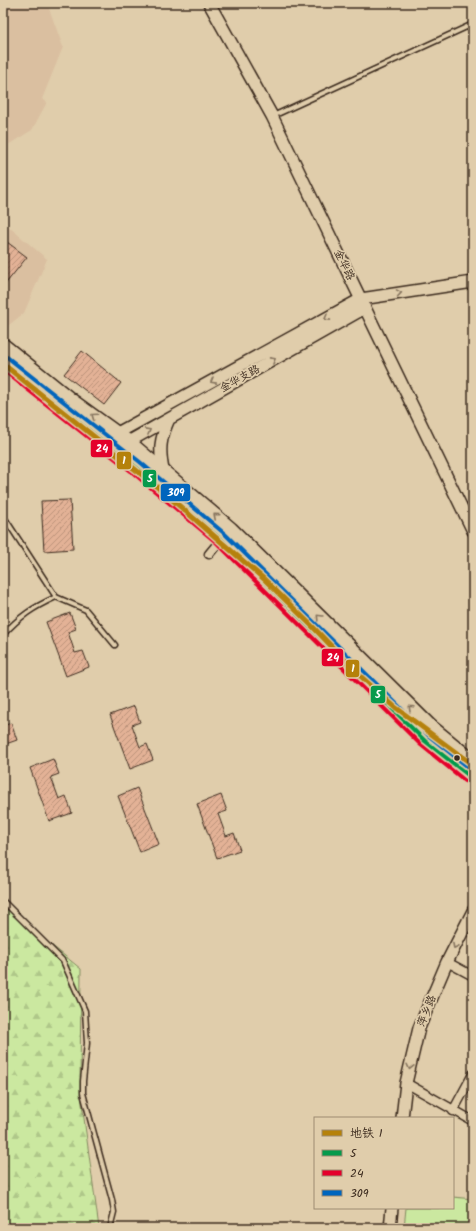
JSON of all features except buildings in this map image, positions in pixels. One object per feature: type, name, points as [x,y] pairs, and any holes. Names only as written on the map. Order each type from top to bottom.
[{"type":"main road","name":"金华路","points":[[209,3],[272,116],[473,531]]},
{"type":"main road","name":"金华支路","points":[[114,450],[363,304],[473,282]]},
{"type":"main road","points":[[103,442],[363,304]]},
{"type":"main road","points":[[3,345],[71,400],[118,433],[231,529],[430,726],[473,761]]},
{"type":"main road","points":[[3,362],[168,493],[221,539],[401,718],[426,741],[473,779]]},
{"type":"main road","points":[[163,470],[160,456],[161,440],[169,419]]},
{"type":"main road","name":"萍乡路","points":[[402,1117],[406,1083],[419,1028],[446,962],[473,911]]},
{"type":"main road","points":[[390,1228],[392,1209]]},
{"type":"street","points":[[209,554],[231,529]]},
{"type":"street","points":[[446,962],[473,976]]},
{"type":"street","points":[[453,1110],[473,1074]]},
{"type":"street","points":[[406,1083],[473,1121]]},
{"type":"lane","points":[[272,116],[473,24]]},
{"type":"lane","points":[[3,520],[6,520],[56,597],[86,610],[115,645]]},
{"type":"lane","points":[[3,634],[14,623],[35,607],[56,597]]},
{"type":"lane","points":[[3,901],[63,961],[85,1011],[87,1044],[83,1093],[112,1200],[114,1212],[110,1228]]},
{"type":"shaded area","points":[[3,3],[47,3],[63,47],[42,99],[47,102],[32,130],[3,148]]},
{"type":"shaded area","points":[[3,222],[47,259],[24,313],[4,329]]},
{"type":"green space","points":[[3,906],[81,969],[80,1089],[99,1228],[3,1228]]},
{"type":"green space","points":[[454,1197],[473,1199],[473,1228],[404,1228],[406,1209],[454,1209]]},
{"type":"metro line","name":"1","points":[[3,364],[161,490],[264,579],[357,673],[395,707],[473,765]]},
{"type":"transit line","name":"309","points":[[7,357],[140,462],[225,534],[429,736],[473,771]]},
{"type":"transit line","name":"5","points":[[3,362],[136,467],[221,539],[425,741],[473,779]]},
{"type":"transit line","name":"24","points":[[3,370],[132,472],[217,543],[421,745],[469,784]]}]
